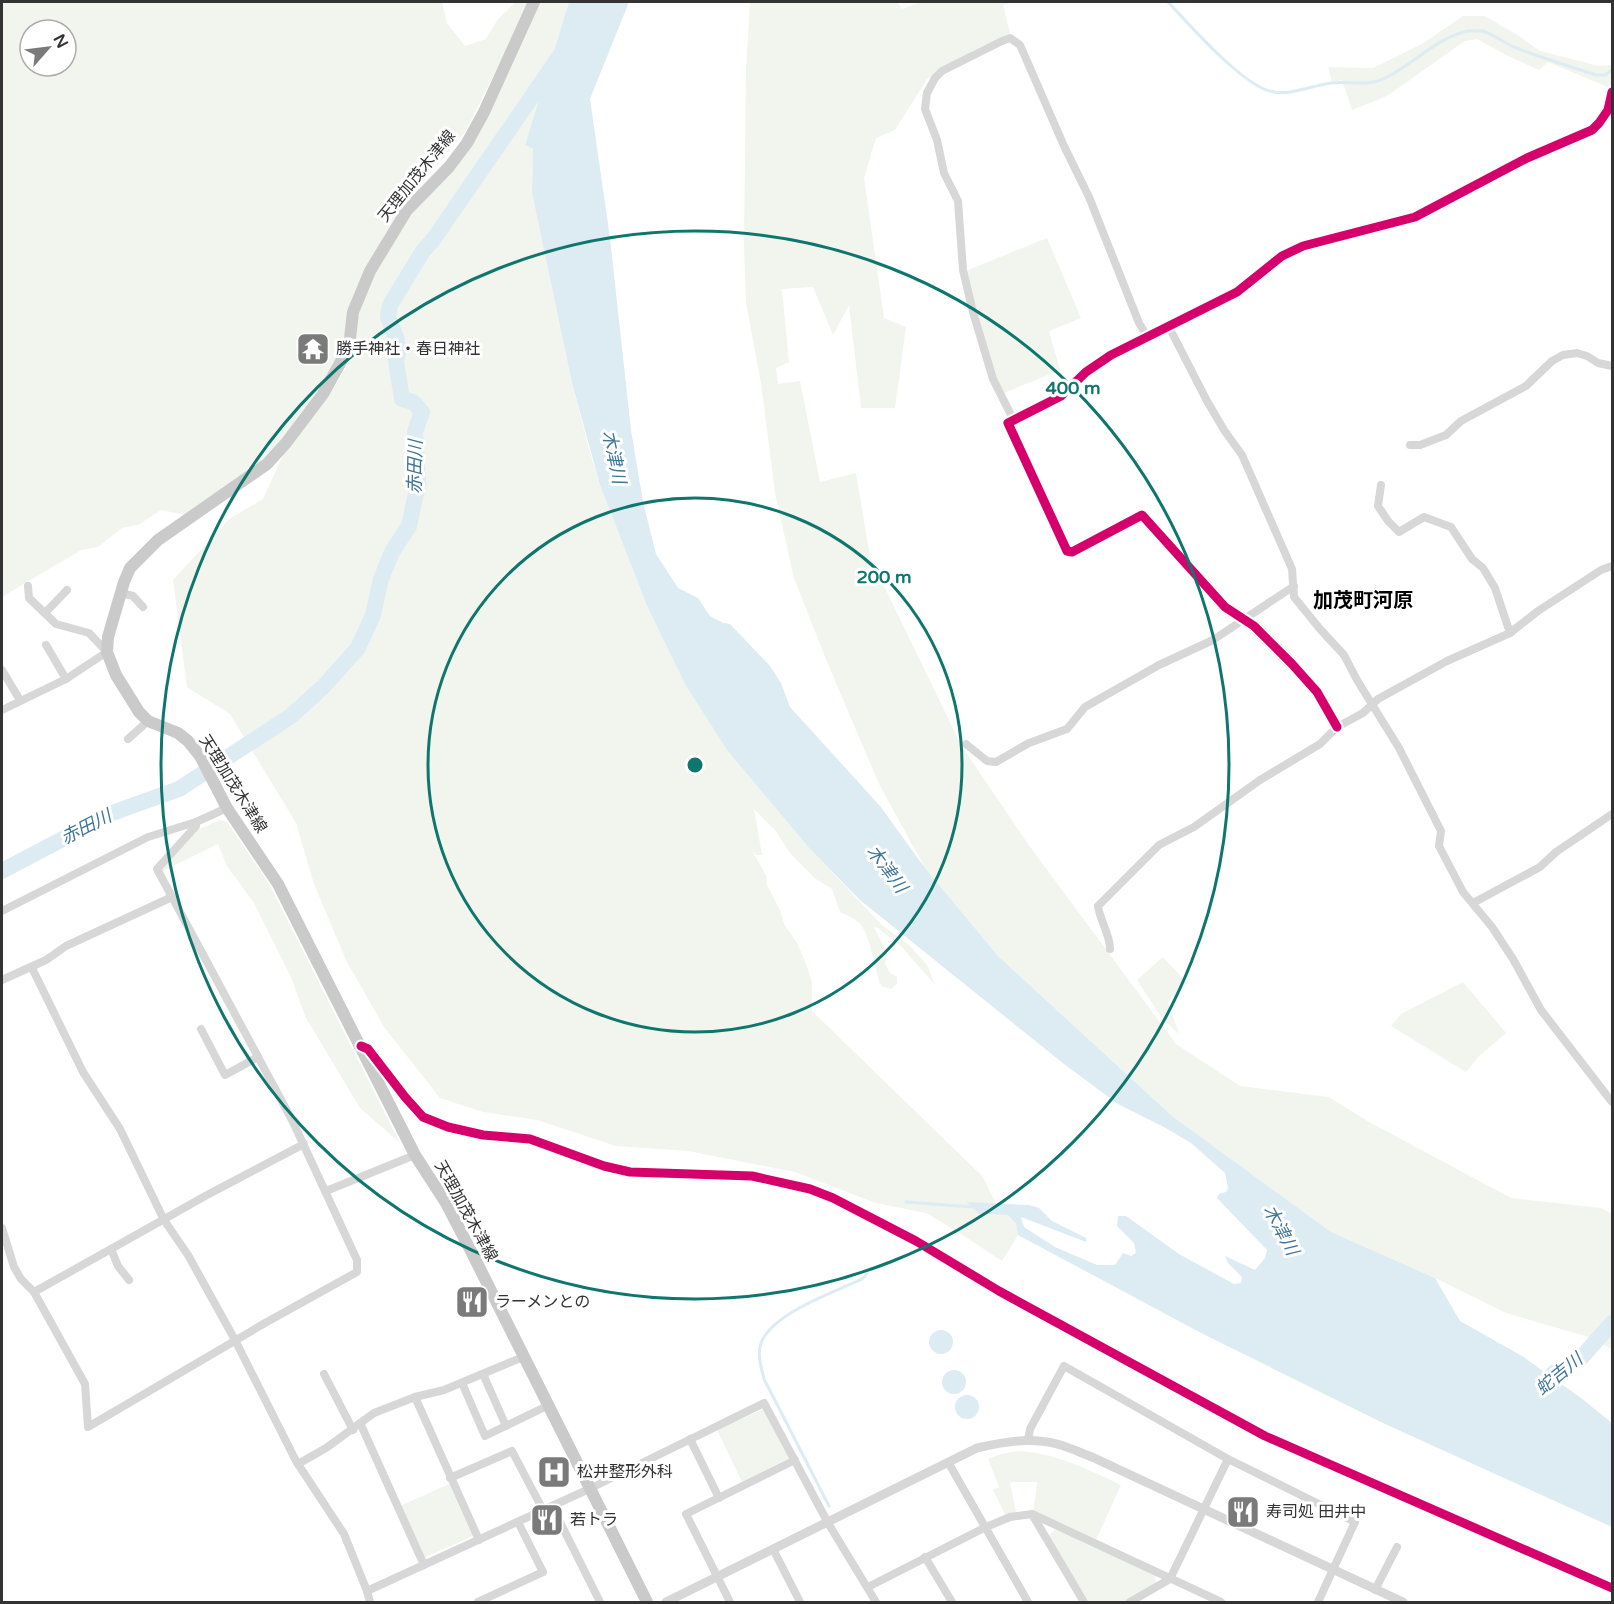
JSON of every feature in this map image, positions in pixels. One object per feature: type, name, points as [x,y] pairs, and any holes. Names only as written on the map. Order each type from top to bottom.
[{"type":"main road","name":"天理加茂木津線","points":[[534,2],[484,112],[467,143],[449,167],[407,210],[370,271],[353,312],[349,347],[323,394],[267,464],[158,540],[138,558],[130,568],[121,593],[108,637],[107,652],[116,675],[132,702],[148,721],[178,733],[200,756],[227,808],[278,884],[415,1155],[446,1203],[647,1602]]},
{"type":"street","points":[[1013,419],[993,379],[973,312],[963,270],[958,201],[944,173],[937,140],[925,109],[927,93],[935,78],[942,71],[1010,38],[1020,45],[1089,197],[1139,323],[1148,338]]},
{"type":"street","points":[[1337,727],[1317,693],[1305,678],[1254,626],[1225,607],[1142,515],[1072,552],[1066,551],[1008,423],[1061,396],[1086,372],[1111,355],[1237,292],[1268,266],[1293,251],[1365,229],[1415,217],[1527,158],[1580,137],[1599,123],[1608,110],[1612,92]]},
{"type":"street","points":[[1169,327],[1213,411],[1242,455],[1292,569],[1294,597],[1344,655],[1391,738],[1400,748],[1441,831],[1439,846],[1463,892],[1513,959],[1541,1010],[1610,1099]]},
{"type":"street","points":[[1410,445],[1420,445],[1446,435],[1461,421],[1526,386],[1552,361],[1563,355],[1577,353],[1598,363],[1612,366]]},
{"type":"street","points":[[1381,485],[1378,506],[1399,532],[1424,517],[1451,527],[1472,559],[1483,568],[1495,588],[1510,633]]},
{"type":"street","points":[[1110,949],[1110,940],[1098,906],[1159,845],[1194,826],[1260,780],[1320,744],[1337,727],[1363,713],[1372,704],[1447,661],[1510,633],[1538,611],[1601,570],[1612,566]]},
{"type":"street","points":[[2,710],[66,679],[107,652],[89,633],[56,624],[29,598],[28,586]]},
{"type":"street","points":[[966,744],[987,761],[996,762],[1029,743],[1067,729],[1085,707],[1159,665],[1213,640],[1294,586]]},
{"type":"street","points":[[45,613],[68,590]]},
{"type":"street","points":[[121,593],[133,596],[143,607]]},
{"type":"street","points":[[46,645],[66,679]]},
{"type":"street","points":[[2,669],[20,700]]},
{"type":"street","points":[[128,739],[148,721]]},
{"type":"street","points":[[2,911],[148,837],[196,822],[227,808]]},
{"type":"street","points":[[1473,903],[1540,867],[1556,852],[1612,814]]},
{"type":"street","points":[[2,1228],[14,1267],[21,1279],[34,1292],[85,1384],[88,1427],[235,1340],[357,1272],[357,1260],[304,1144],[157,869],[196,826],[196,822]]},
{"type":"street","points":[[2,980],[32,968],[66,946],[172,897]]},
{"type":"street","points":[[32,968],[83,1072],[120,1129],[165,1220],[188,1255],[235,1340],[298,1464],[344,1534],[370,1602]]},
{"type":"street","points":[[201,1029],[225,1075],[258,1057]]},
{"type":"street","points":[[361,1046],[368,1049],[423,1117],[448,1127],[464,1132],[530,1139],[604,1167],[630,1172],[752,1176],[833,1198],[916,1241],[999,1291],[1265,1436],[1612,1588]]},
{"type":"street","points":[[1610,1099],[1612,1087]]},
{"type":"street","points":[[34,1292],[304,1144]]},
{"type":"street","points":[[326,1191],[415,1155]]},
{"type":"street","points":[[111,1250],[118,1266],[129,1280]]},
{"type":"street","points":[[298,1464],[361,1425],[374,1413],[414,1397],[444,1390],[523,1357]]},
{"type":"street","points":[[1028,1440],[1030,1429],[1064,1366],[1228,1459],[1355,1522],[1318,1602]]},
{"type":"street","points":[[324,1374],[353,1430]]},
{"type":"street","points":[[483,1374],[506,1426]]},
{"type":"street","points":[[462,1383],[485,1436],[547,1406]]},
{"type":"street","points":[[414,1397],[479,1540]]},
{"type":"street","points":[[367,1591],[589,1489],[764,1402],[828,1523],[876,1602]]},
{"type":"street","points":[[361,1425],[424,1565]]},
{"type":"street","points":[[690,1439],[720,1498]]},
{"type":"street","points":[[666,1602],[977,1448],[1008,1441],[1028,1440],[1056,1444],[1092,1457],[1403,1602]]},
{"type":"street","points":[[450,1478],[512,1451],[543,1510]]},
{"type":"street","points":[[1130,1602],[1170,1579],[1228,1459]]},
{"type":"street","points":[[730,1602],[686,1514],[795,1460]]},
{"type":"street","points":[[948,1462],[1028,1602]]},
{"type":"street","points":[[552,1506],[600,1602]]},
{"type":"street","points":[[868,1587],[984,1528],[1010,1517],[1032,1514],[1221,1602]]},
{"type":"street","points":[[1032,1514],[1084,1602]]},
{"type":"street","points":[[478,1602],[543,1572],[518,1522]]},
{"type":"street","points":[[1375,1590],[1397,1547]]},
{"type":"street","points":[[773,1549],[800,1602]]},
{"type":"street","points":[[925,1557],[952,1602]]},
{"type":"shaded area","points":[[2,2],[442,2],[447,23],[465,46],[486,39],[498,19],[516,2],[529,2],[465,132],[402,207],[385,234],[360,282],[336,370],[268,456],[186,515],[161,510],[138,525],[122,528],[98,547],[81,550],[2,597]]},
{"type":"shaded area","points":[[538,2],[569,2],[525,145],[533,149],[532,193],[572,383],[600,485],[647,606],[686,686],[727,750],[810,849],[882,925],[909,945],[927,965],[935,985],[901,946],[874,927],[887,953],[885,964],[890,973],[897,977],[897,984],[891,989],[881,986],[869,942],[862,926],[840,912],[832,889],[816,879],[790,853],[775,830],[754,809],[762,855],[756,855],[752,851],[766,875],[767,885],[780,910],[784,924],[797,943],[805,961],[812,982],[812,1011],[983,1177],[996,1204],[967,1203],[979,1214],[1008,1215],[1016,1224],[1018,1235],[1002,1261],[926,1213],[876,1203],[795,1172],[688,1151],[616,1146],[537,1120],[483,1112],[440,1098],[384,1027],[346,960],[314,884],[296,823],[230,714],[187,687],[173,580],[229,519],[263,499],[286,448],[328,397],[347,366],[363,296],[405,217],[455,162]]},
{"type":"shaded area","points":[[750,2],[897,2],[902,9],[921,2],[1012,2],[1003,5],[1010,33],[976,49],[927,79],[895,130],[876,138],[864,178],[884,318],[906,327],[895,408],[861,408],[849,305],[833,335],[813,287],[782,289],[789,362],[776,368],[778,384],[800,381],[820,482],[856,473],[870,557],[961,745],[1028,844],[1176,1044],[1240,1086],[1329,1097],[1369,1122],[1511,1198],[1601,1208],[1612,1214],[1612,1349],[1585,1336],[1506,1313],[1435,1278],[1331,1232],[1172,1116],[998,956],[925,868],[879,784],[825,657],[794,578],[775,493],[761,383],[746,303],[744,245],[746,70]]},
{"type":"shaded area","points":[[1463,16],[1485,16],[1540,51],[1599,66],[1612,65],[1612,84],[1610,88],[1548,62],[1539,70],[1477,39],[1465,41],[1387,96],[1352,110],[1342,80],[1332,82],[1328,67],[1373,68],[1422,44]]},
{"type":"shaded area","points":[[1047,238],[1081,318],[1049,331],[1060,370],[1004,393],[996,378],[969,283],[968,270]]},
{"type":"shaded area","points":[[220,820],[227,822],[268,882],[400,1143],[360,1108],[305,1016],[291,977],[254,903],[227,866],[218,844],[161,872],[162,868],[197,830]]},
{"type":"shaded area","points":[[1163,957],[1187,983],[1168,1002],[1179,1034],[1162,1018],[1137,980]]},
{"type":"shaded area","points":[[1463,982],[1506,1033],[1479,1056],[1466,1072],[1391,1026],[1401,1014]]},
{"type":"shaded area","points":[[763,1409],[789,1458],[742,1482],[717,1430]]},
{"type":"shaded area","points":[[1018,1451],[1058,1458],[1121,1485],[1096,1540],[1033,1514],[1037,1482],[1010,1482],[1016,1512],[1006,1516],[993,1490],[999,1487],[988,1459]]},
{"type":"shaded area","points":[[449,1484],[473,1536],[423,1558],[400,1506]]},
{"type":"shaded area","points":[[1055,1529],[1155,1575],[1156,1583],[1124,1602],[1089,1602],[1049,1536]]},
{"type":"water","name":"木津川","points":[[569,2],[629,2],[590,99],[610,238],[631,430],[643,502],[656,554],[678,588],[698,598],[710,616],[730,624],[770,666],[781,683],[790,707],[880,806],[925,868],[998,956],[1172,1116],[1331,1232],[1435,1278],[1460,1321],[1522,1356],[1612,1423],[1612,1527],[1385,1424],[1203,1334],[1018,1235],[1016,1224],[1008,1215],[979,1214],[966,1202],[1029,1205],[1039,1208],[1052,1221],[1086,1238],[1086,1242],[1021,1217],[1024,1227],[1055,1247],[1097,1265],[1115,1265],[1123,1253],[1131,1256],[1136,1253],[1134,1243],[1117,1226],[1118,1216],[1126,1216],[1179,1254],[1234,1284],[1241,1283],[1242,1277],[1228,1263],[1225,1256],[1255,1270],[1265,1258],[1267,1250],[1217,1198],[1228,1188],[1225,1173],[1191,1143],[1118,1104],[1064,1064],[860,900],[810,849],[727,750],[686,686],[647,606],[600,485],[572,383],[532,193],[533,149],[525,145]]},
{"type":"water","points":[[941,1330],[950,1333],[953,1342],[950,1351],[941,1354],[932,1351],[929,1342],[932,1333]]},
{"type":"water","points":[[954,1370],[963,1373],[966,1382],[963,1391],[954,1394],[945,1391],[942,1382],[945,1373]]},
{"type":"water","points":[[967,1395],[976,1398],[979,1407],[976,1416],[967,1419],[958,1416],[955,1407],[958,1398]]},
{"type":"waterway","points":[[1168,2],[1233,68],[1262,88],[1274,92],[1288,92],[1332,83],[1379,81],[1435,45],[1468,31],[1486,32],[1524,51],[1596,75],[1605,75],[1612,70]]},
{"type":"waterway","name":"赤田川","points":[[2,871],[112,813],[179,789],[291,716],[323,687],[358,648],[373,615],[381,579],[392,552],[409,526],[418,484],[415,432],[422,412],[413,402],[402,399],[396,361],[397,340],[388,317],[390,305],[423,251],[433,240],[559,57]]},
{"type":"waterway","points":[[906,1202],[973,1207]]},
{"type":"waterway","points":[[829,1506],[764,1379],[759,1352],[767,1332],[778,1322],[821,1297],[862,1279],[867,1274]]},
{"type":"waterway","name":"蛇吉川","points":[[1536,1392],[1554,1373],[1581,1358],[1612,1323]]},
{"type":"cycle path","points":[[1337,727],[1317,692],[1292,664],[1254,626],[1225,607],[1142,515],[1072,552],[1067,551],[1008,423],[1061,396],[1086,372],[1111,355],[1237,292],[1282,256],[1303,246],[1415,217],[1527,158],[1592,130],[1608,110],[1612,92]]},
{"type":"cycle path","points":[[361,1046],[368,1049],[423,1117],[448,1127],[483,1135],[530,1139],[604,1166],[630,1172],[752,1176],[810,1189],[833,1198],[916,1241],[999,1291],[1265,1436],[1612,1588]]},
{"type":"place","name":"勝手神社・春日神社","points":[[313,349]]},
{"type":"place","name":"ラーメンとの","points":[[472,1302]]},
{"type":"place","name":"松井整形外科","points":[[554,1472]]},
{"type":"place","name":"寿司処 田井中","points":[[1243,1512]]},
{"type":"place","name":"若トラ","points":[[547,1520]]},
{"type":"district","name":"加茂町河原","points":[[1363,601]]}]
